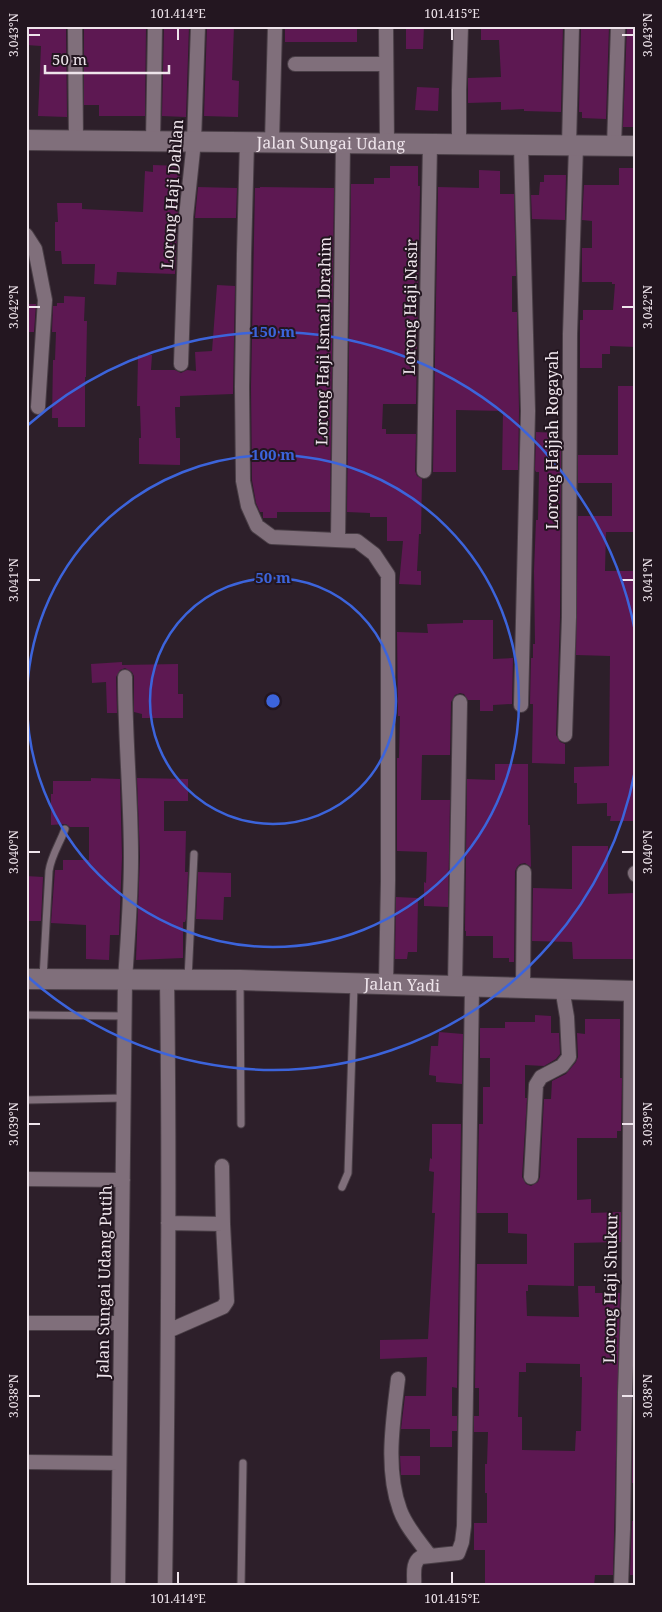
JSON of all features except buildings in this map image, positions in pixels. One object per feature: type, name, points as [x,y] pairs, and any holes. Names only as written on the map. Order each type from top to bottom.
[{"type":"street","points":[[75,26],[76,141]]},
{"type":"street","points":[[153,141],[156,26]]},
{"type":"street","name":"Lorong Haji Dahlan","points":[[181,364],[186,217],[194,141],[198,26]]},
{"type":"street","points":[[272,142],[274,26]]},
{"type":"street","points":[[386,26],[387,144]]},
{"type":"street","points":[[460,144],[461,26]]},
{"type":"street","name":"Lorong Hajjah Rogayah","points":[[565,735],[569,617],[572,26]]},
{"type":"street","points":[[614,146],[618,26]]},
{"type":"street","points":[[295,64],[386,64]]},
{"type":"street","name":"Jalan Sungai Udang","points":[[26,140],[636,146]]},
{"type":"street","points":[[247,142],[242,397],[243,482],[248,506],[257,526],[272,537],[357,541],[374,554],[388,575],[386,983]]},
{"type":"street","name":"Lorong Haji Ismail Ibrahim","points":[[338,540],[343,143]]},
{"type":"street","name":"Lorong Haji Nasir","points":[[424,471],[430,144]]},
{"type":"street","points":[[520,145],[528,411],[520,705]]},
{"type":"street","points":[[26,235],[35,250],[45,300],[38,407]]},
{"type":"street","name":"Jalan Sungai Udang Putih","points":[[118,1586],[125,979],[130,916],[131,855],[125,724],[125,677]]},
{"type":"street","points":[[414,1586],[414,1565],[416,1560],[421,1557],[458,1553],[462,1542],[464,1526],[464,986],[460,702]]},
{"type":"street","points":[[523,988],[524,872]]},
{"type":"street","name":"Jalan Yadi","points":[[35,979],[354,982],[633,991]]},
{"type":"street","points":[[165,1586],[169,1112],[167,980]]},
{"type":"street","points":[[531,1177],[536,1085],[541,1077],[550,1074],[565,1064],[570,1053],[562,988]]},
{"type":"street","name":"Lorong Haji Shukur","points":[[621,1586],[629,1283],[633,991]]},
{"type":"street","points":[[168,1331],[223,1307],[227,1301],[222,1166]]},
{"type":"street","points":[[26,1179],[123,1180]]},
{"type":"street","points":[[168,1223],[223,1224]]},
{"type":"street","points":[[26,1323],[121,1323]]},
{"type":"street","points":[[398,1379],[392,1445],[393,1481],[400,1510],[430,1556]]},
{"type":"street","points":[[26,1462],[119,1463]]},
{"type":"lane","points":[[35,979],[51,859],[58,848],[65,829]]},
{"type":"lane","points":[[188,979],[194,854]]},
{"type":"lane","points":[[240,980],[241,1124]]},
{"type":"lane","points":[[342,1187],[348,1174],[354,982]]},
{"type":"lane","points":[[26,1015],[125,1016]]},
{"type":"lane","points":[[26,1100],[124,1098]]},
{"type":"lane","points":[[242,1586],[243,1463]]}]
